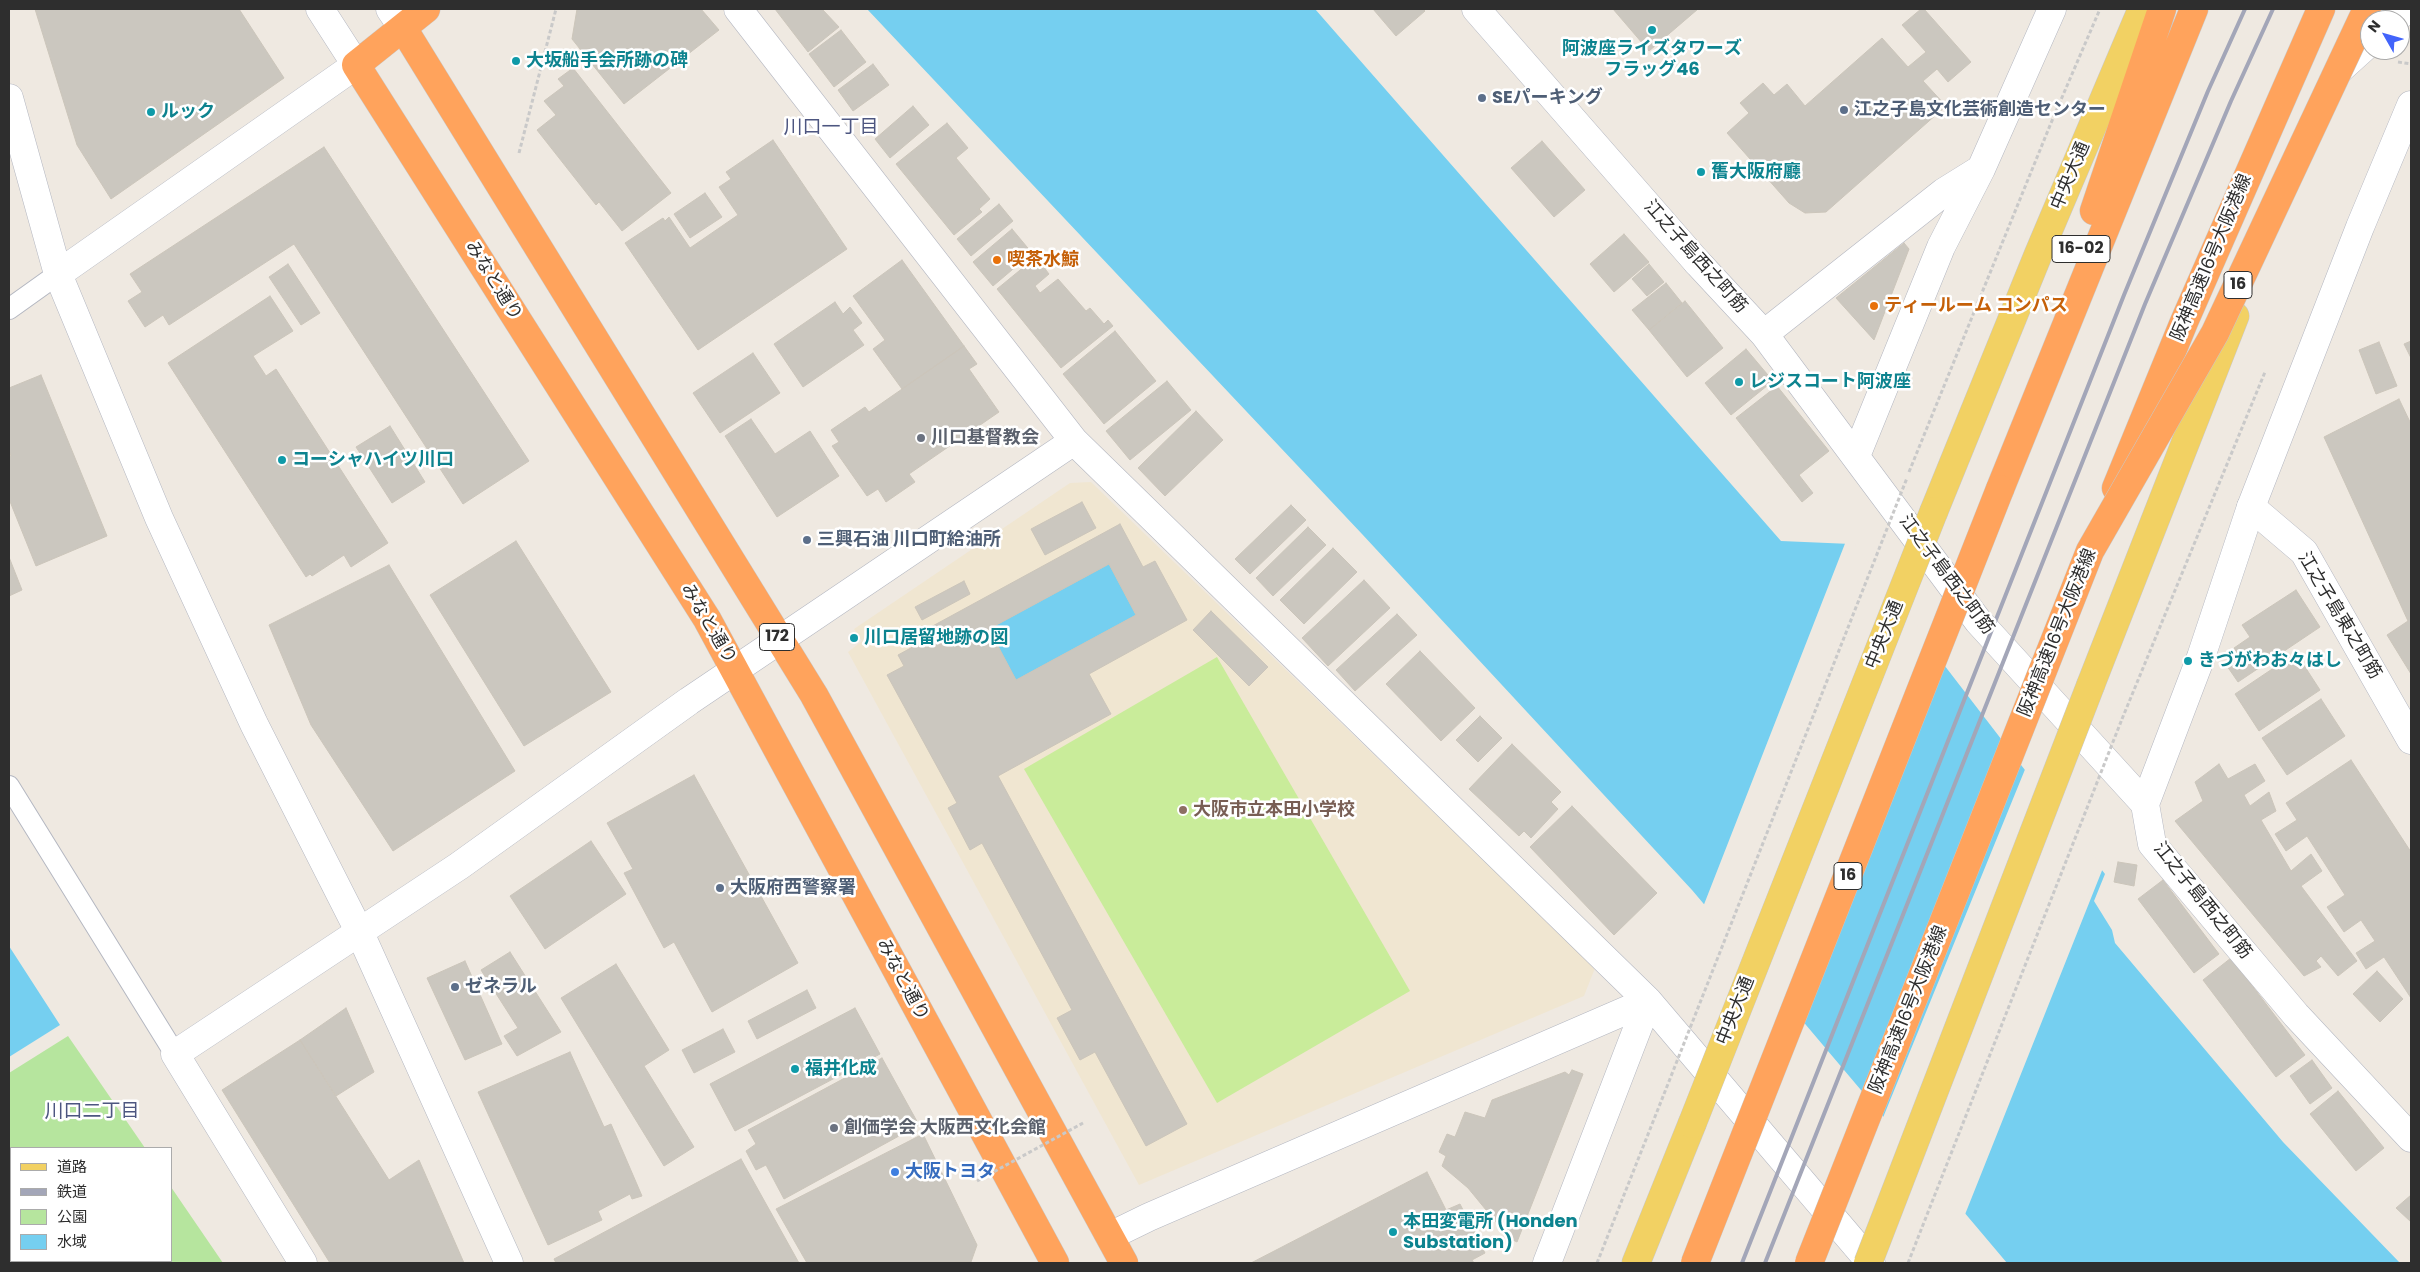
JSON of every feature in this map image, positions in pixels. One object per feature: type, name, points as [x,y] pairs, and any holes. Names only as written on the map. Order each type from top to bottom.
[{"type":"highway","points":[[356,65],[396,18],[426,9]]},
{"type":"highway","name":"16-02","points":[[2000,489],[2162,9]]},
{"type":"highway","name":"16","points":[[1695,1263],[2000,489],[2194,9]]},
{"type":"highway","name":"阪神高速16号大阪港線","points":[[1809,1263],[2090,552],[2184,322],[2321,9]]},
{"type":"highway","name":"16","points":[[2090,552],[2215,333],[2366,9]]},
{"type":"highway","name":"172","points":[[396,18],[750,588],[779,641],[814,695],[1124,1263]]},
{"type":"highway","name":"みなと通り","points":[[356,65],[702,611],[1048,1261]]},
{"type":"main road","name":"中央大通","points":[[1636,1263],[1934,511],[2042,246],[2142,9]]},
{"type":"main road","points":[[1869,1263],[2227,334],[2366,9]]},
{"type":"street","name":"みなと通り","points":[[320,9],[356,65]]},
{"type":"street","points":[[738,9],[1074,441],[1648,1001],[1869,1263]]},
{"type":"street","name":"江之子島西之町筋","points":[[1476,9],[1697,262],[1764,334],[1978,621],[2145,804],[2152,844],[2296,1015],[2411,1138]]},
{"type":"street","points":[[1856,456],[1941,247],[1981,169],[2052,9]]},
{"type":"street","points":[[2339,70],[2360,51]]},
{"type":"street","points":[[58,274],[356,65]]},
{"type":"street","points":[[9,98],[58,274],[160,518],[254,724],[360,933],[509,1263]]},
{"type":"street","points":[[2145,804],[2201,656],[2250,507],[2360,227],[2411,105]]},
{"type":"street","points":[[1764,334],[1944,192],[1981,169]]},
{"type":"street","points":[[303,1263],[176,1054],[459,866],[735,670],[779,641],[813,615],[1074,441]]},
{"type":"street","name":"江之子島東之町筋","points":[[2250,507],[2304,552],[2411,740]]},
{"type":"street","points":[[1110,1236],[1149,1217],[1648,1001]]},
{"type":"street","points":[[1547,1263],[1648,1001]]},
{"type":"lane","points":[[9,309],[58,274]]},
{"type":"lane","points":[[9,786],[176,1054]]},
{"type":"path","points":[[518,158],[556,9]]},
{"type":"path","points":[[1597,1263],[1907,478],[2051,122],[2100,9]]},
{"type":"path","points":[[1908,1263],[2122,719]]},
{"type":"path","points":[[977,1181],[1083,1122]]},
{"type":"shaded area","name":"大阪市立本田小学校","points":[[1091,482],[1595,968],[1584,996],[1139,1185],[848,652],[862,641],[854,629],[1070,483]]},
{"type":"green space","points":[[1217,657],[1410,991],[1217,1103],[1024,769]]},
{"type":"green space","points":[[68,1036],[144,1147],[10,1147],[10,1262],[172,1262],[172,1188],[223,1263],[9,1263],[9,1073]]},
{"type":"water","points":[[867,9],[1315,9],[1781,541],[1851,544],[2105,874],[2094,901],[2112,930],[2115,943],[2283,1142],[2400,1263],[2007,1263],[1692,890],[1362,534]]},
{"type":"water","points":[[1109,564],[1136,615],[1016,680],[989,629]]},
{"type":"water","points":[[9,946],[60,1025],[9,1057]]},
{"type":"pier","points":[[1846,541],[1853,542],[1928,640],[1788,1008],[1703,907]]},
{"type":"pier","points":[[2026,767],[2103,868],[1964,1217],[1882,1120]]},
{"type":"building","name":"ルック","points":[[35,9],[239,9],[284,78],[111,199],[77,145]]},
{"type":"building","points":[[577,9],[701,9],[719,30],[624,104],[572,39]]},
{"type":"building","points":[[775,9],[822,9],[839,27],[808,52]]},
{"type":"building","points":[[1373,9],[1423,9],[1425,11],[1396,36]]},
{"type":"building","name":"阿波座ライズタワーズ フラッグ46","points":[[1613,9],[1698,9],[1649,51]]},
{"type":"building","name":"江之子島文化芸術創造センター","points":[[1921,9],[1924,9],[1971,62],[1948,82],[1937,69],[1923,81],[1946,106],[1826,212],[1805,213],[1789,203],[1727,133],[1749,113],[1740,103],[1763,83],[1774,95],[1787,84],[1805,106],[1882,38],[1908,67],[1926,52],[1902,25]]},
{"type":"building","points":[[841,30],[866,62],[834,87],[809,54]]},
{"type":"building","points":[[873,64],[889,85],[853,111],[838,90]]},
{"type":"building","points":[[573,68],[671,193],[622,231],[599,202],[596,205],[537,130],[556,115],[544,101],[564,86],[558,79]]},
{"type":"building","points":[[913,106],[929,125],[890,158],[875,139]]},
{"type":"building","points":[[947,123],[968,148],[956,158],[990,199],[979,209],[982,212],[954,235],[896,164]]},
{"type":"building","points":[[773,140],[847,249],[698,350],[625,243],[663,218],[665,221],[669,217],[690,248],[738,215],[719,187],[731,179],[726,172]]},
{"type":"building","points":[[1542,141],[1585,190],[1554,217],[1511,168]]},
{"type":"building","points":[[324,147],[529,461],[463,504],[294,244],[169,325],[163,315],[145,327],[128,301],[142,292],[130,274]]},
{"type":"building","points":[[705,193],[722,217],[690,238],[674,214]]},
{"type":"building","points":[[999,204],[1013,221],[971,256],[957,239]]},
{"type":"building","points":[[1012,229],[1032,253],[993,286],[973,262]]},
{"type":"building","points":[[1624,234],[1649,262],[1614,292],[1590,264]]},
{"type":"building","points":[[1904,243],[1909,249],[1874,340],[1836,298]]},
{"type":"building","points":[[1036,257],[1049,274],[1035,286],[1040,293],[1058,279],[1086,311],[1090,308],[1104,324],[1108,320],[1113,326],[1061,368],[997,289]]},
{"type":"building","points":[[902,260],[964,346],[902,389],[873,349],[885,340],[853,296]]},
{"type":"building","points":[[288,264],[320,313],[301,325],[269,277]]},
{"type":"building","points":[[1649,264],[1664,282],[1647,296],[1632,279]]},
{"type":"building","points":[[1666,283],[1682,303],[1649,330],[1632,310]]},
{"type":"building","name":"コーシャハイツ川口","points":[[270,296],[293,331],[253,356],[266,376],[276,369],[388,543],[351,567],[344,555],[312,576],[310,574],[306,577],[168,363]]},
{"type":"building","points":[[1685,301],[1723,348],[1687,377],[1649,330]]},
{"type":"building","points":[[835,302],[843,314],[850,307],[862,323],[853,330],[864,345],[803,387],[774,344]]},
{"type":"building","points":[[1115,331],[1156,381],[1104,424],[1063,374]]},
{"type":"building","points":[[2411,341],[2411,358],[2404,344]]},
{"type":"building","points":[[2379,342],[2397,386],[2376,394],[2359,350]]},
{"type":"building","points":[[964,346],[977,364],[969,369],[999,412],[909,474],[915,482],[886,502],[878,489],[867,496],[832,446],[839,442],[831,430],[865,407],[869,412]]},
{"type":"building","name":"レジスコート阿波座","points":[[1746,349],[1773,381],[1731,415],[1705,383]]},
{"type":"building","points":[[753,353],[780,393],[720,433],[693,393]]},
{"type":"building","points":[[41,375],[107,536],[36,566],[9,499],[9,457],[11,456],[9,451],[9,388]]},
{"type":"building","points":[[1167,381],[1191,410],[1130,460],[1106,431]]},
{"type":"building","points":[[1777,386],[1829,451],[1799,475],[1813,493],[1802,502],[1736,418]]},
{"type":"building","points":[[2399,399],[2411,424],[2411,674],[2387,635],[2408,621],[2324,437]]},
{"type":"building","points":[[1196,411],[1223,440],[1165,496],[1138,468]]},
{"type":"building","points":[[751,419],[775,454],[810,431],[839,476],[777,517],[725,436]]},
{"type":"building","points":[[390,426],[425,482],[392,503],[356,447]]},
{"type":"building","points":[[1082,502],[1096,528],[1045,555],[1031,529]]},
{"type":"building","points":[[1291,505],[1306,520],[1250,574],[1235,559]]},
{"type":"building","points":[[1120,524],[1143,567],[1155,561],[1187,620],[1089,674],[1111,714],[998,776],[1187,1124],[1146,1146],[1095,1052],[1080,1060],[1057,1018],[1072,1010],[982,843],[970,850],[948,808],[957,803],[887,675],[904,666],[898,655],[933,636],[929,628]],"holes":[[[1109,564],[1136,615],[1016,680],[989,629]]]},
{"type":"building","points":[[1308,527],[1326,545],[1273,596],[1256,578]]},
{"type":"building","points":[[516,541],[611,692],[524,746],[430,595]]},
{"type":"building","points":[[1333,548],[1357,572],[1304,624],[1280,600]]},
{"type":"building","points":[[9,557],[22,590],[9,596]]},
{"type":"building","points":[[389,565],[515,771],[393,851],[311,725],[269,625]]},
{"type":"building","points":[[1364,580],[1390,608],[1328,666],[1302,638]]},
{"type":"building","points":[[964,581],[970,594],[922,620],[915,607]]},
{"type":"building","points":[[2296,590],[2320,627],[2238,682],[2227,666],[2240,657],[2234,648],[2250,637],[2242,625]]},
{"type":"building","points":[[1211,611],[1268,667],[1249,686],[1193,630]]},
{"type":"building","points":[[1397,614],[1417,635],[1355,691],[1336,670]]},
{"type":"building","points":[[1420,651],[1475,708],[1441,741],[1386,684]]},
{"type":"building","points":[[2296,653],[2320,690],[2259,731],[2235,694]]},
{"type":"building","points":[[2321,699],[2345,736],[2287,775],[2262,738]]},
{"type":"building","points":[[1480,716],[1502,738],[1478,762],[1456,740]]},
{"type":"building","points":[[1512,744],[1561,792],[1551,802],[1558,809],[1531,838],[1524,831],[1519,836],[1469,789]]},
{"type":"building","points":[[2351,760],[2411,852],[2411,998],[2384,957],[2366,969],[2356,953],[2375,941],[2361,920],[2344,932],[2327,907],[2345,895],[2307,836],[2286,851],[2275,834],[2297,820],[2286,803]]},
{"type":"building","points":[[2219,764],[2228,779],[2255,764],[2265,781],[2244,795],[2250,806],[2269,792],[2276,811],[2261,820],[2291,871],[2311,854],[2322,871],[2301,886],[2357,961],[2338,976],[2321,956],[2316,961],[2321,967],[2304,976],[2175,821],[2203,801],[2195,782]]},
{"type":"building","points":[[694,775],[798,963],[712,1012],[674,942],[664,948],[624,873],[633,869],[607,823]]},
{"type":"building","points":[[1572,806],[1657,893],[1614,935],[1530,847]]},
{"type":"building","points":[[591,841],[626,894],[545,949],[510,896]]},
{"type":"building","points":[[2118,862],[2137,865],[2134,886],[2114,882]]},
{"type":"building","points":[[2163,880],[2219,954],[2194,973],[2138,899]]},
{"type":"building","points":[[510,952],[561,1032],[517,1056],[504,1036],[518,1028],[481,970]]},
{"type":"building","points":[[2231,958],[2305,1055],[2276,1077],[2203,980]]},
{"type":"building","points":[[465,961],[502,1044],[465,1060],[427,978]]},
{"type":"building","points":[[616,964],[669,1050],[644,1066],[694,1147],[664,1166],[561,998]]},
{"type":"building","points":[[2377,971],[2403,999],[2380,1022],[2353,994]]},
{"type":"building","points":[[807,990],[816,1008],[757,1039],[748,1021]]},
{"type":"building","points":[[346,1008],[374,1072],[336,1096],[300,1040]]},
{"type":"building","name":"福井化成","points":[[855,1008],[880,1054],[735,1131],[710,1084]]},
{"type":"building","points":[[723,1029],[735,1052],[694,1073],[682,1050]]},
{"type":"building","points":[[300,1040],[389,1180],[419,1160],[464,1263],[330,1263],[222,1090]]},
{"type":"building","points":[[570,1052],[604,1127],[611,1124],[642,1196],[632,1199],[630,1194],[598,1211],[602,1220],[548,1245],[478,1092]]},
{"type":"building","name":"創価学会 大阪西文化会館","points":[[882,1058],[919,1125],[784,1199],[766,1165],[756,1170],[746,1151],[756,1144],[748,1130]]},
{"type":"building","points":[[2312,1060],[2332,1088],[2310,1104],[2290,1076]]},
{"type":"building","points":[[1572,1070],[1583,1074],[1517,1242],[1509,1238],[1468,1188],[1442,1166],[1446,1156],[1439,1152],[1447,1134],[1455,1137],[1465,1112],[1485,1118],[1492,1100],[1565,1072],[1569,1075]]},
{"type":"building","points":[[2338,1091],[2384,1148],[2356,1171],[2310,1114]]},
{"type":"building","name":"大阪トヨタ","points":[[923,1134],[977,1245],[971,1262],[807,1263],[776,1209]]},
{"type":"building","points":[[741,1159],[799,1263],[556,1263],[554,1259]]},
{"type":"building","name":"本田変電所 (Honden Substation)","points":[[1427,1172],[1446,1210],[1460,1204],[1485,1253],[1472,1260],[1474,1263],[1251,1263]]},
{"type":"building","points":[[2411,1195],[2411,1222],[2396,1208]]},
{"type":"railway","points":[[1742,1263],[2124,295],[2208,91],[2245,9]]},
{"type":"railway","points":[[1765,1263],[2145,304],[2231,101],[2273,9]]},
{"type":"place","name":"阿波座ライズタワーズ フラッグ46","points":[[1652,30]]},
{"type":"place","name":"大坂船手会所跡の碑","points":[[516,61]]},
{"type":"place","name":"SEパーキング","points":[[1482,98]]},
{"type":"place","name":"江之子島文化芸術創造センター","points":[[1844,110]]},
{"type":"place","name":"ルック","points":[[151,112]]},
{"type":"place","name":"𦾔大阪府廳","points":[[1701,172]]},
{"type":"place","name":"喫茶水鯨","points":[[997,260]]},
{"type":"place","name":"ティールーム コンパス","points":[[1874,306]]},
{"type":"place","name":"レジスコート阿波座","points":[[1739,382]]},
{"type":"place","name":"川口基督教会","points":[[921,438]]},
{"type":"place","name":"コーシャハイツ川口","points":[[282,460]]},
{"type":"place","name":"三興石油 川口町給油所","points":[[807,540]]},
{"type":"place","name":"川口居留地跡の図","points":[[854,638]]},
{"type":"place","name":"きづがわお々はし","points":[[2188,661]]},
{"type":"place","name":"大阪市立本田小学校","points":[[1183,810]]},
{"type":"place","name":"大阪府西警察署","points":[[720,888]]},
{"type":"place","name":"ゼネラル","points":[[455,987]]},
{"type":"place","name":"福井化成","points":[[795,1069]]},
{"type":"place","name":"創価学会 大阪西文化会館","points":[[834,1128]]},
{"type":"place","name":"大阪トヨタ","points":[[895,1172]]},
{"type":"place","name":"本田変電所 (Honden Substation)","points":[[1393,1232]]},
{"type":"district","name":"川口一丁目","points":[[831,128]]},
{"type":"district","name":"川口二丁目","points":[[92,1112]]}]
